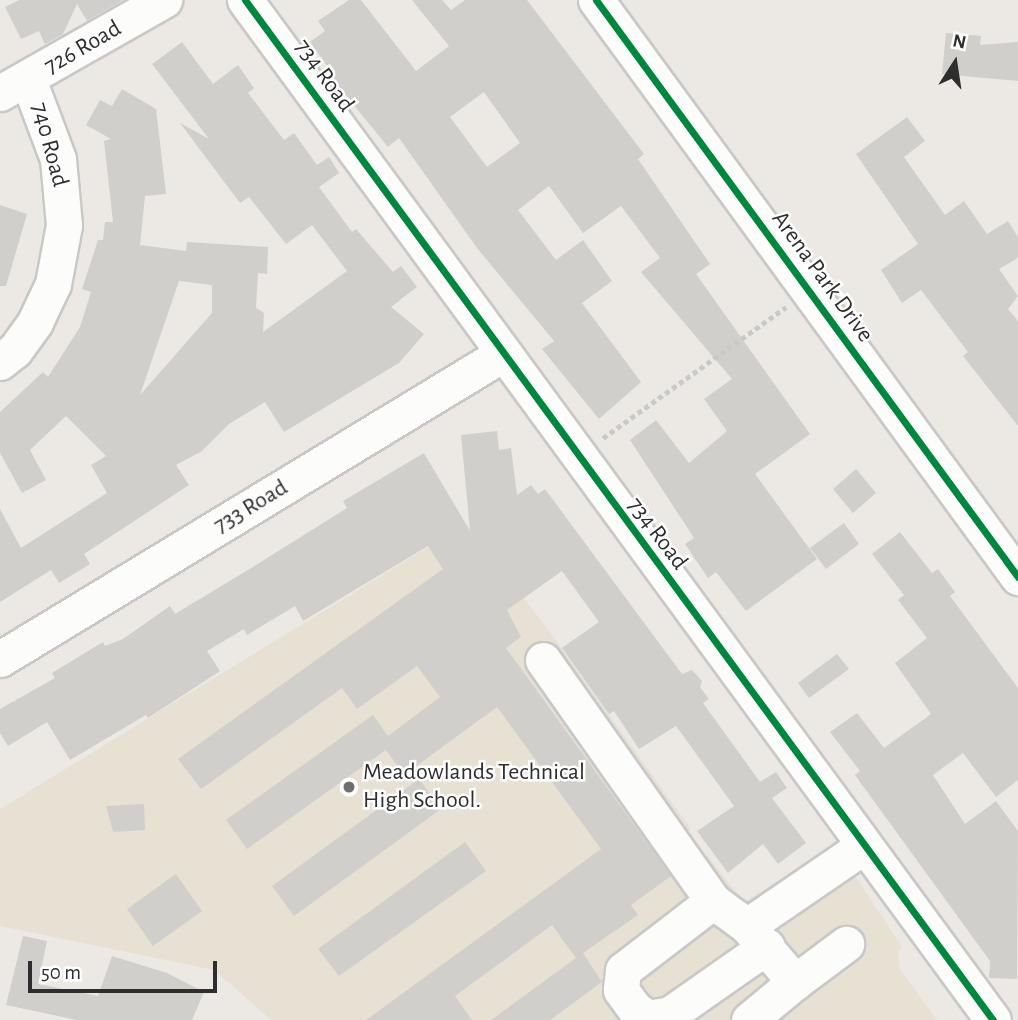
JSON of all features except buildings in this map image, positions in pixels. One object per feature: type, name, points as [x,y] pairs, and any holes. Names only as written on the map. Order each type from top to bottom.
[{"type":"street","name":"726 Road","points":[[14,86],[164,0]]},
{"type":"street","name":"734 Road","points":[[244,0],[501,355],[993,1020]]},
{"type":"street","name":"Arena Park Drive","points":[[596,0],[1018,577]]},
{"type":"street","name":"740 Road","points":[[0,362],[34,322],[53,284],[64,225],[58,159],[14,86]]},
{"type":"street","name":"733 Road","points":[[0,659],[501,355]]},
{"type":"street","points":[[542,660],[713,901],[757,936],[795,982]]},
{"type":"street","points":[[713,901],[624,970],[621,990],[635,1009],[648,1018],[670,1014],[864,846]]},
{"type":"street","points":[[749,1020],[846,944]]},
{"type":"path","points":[[577,457],[808,291]]},
{"type":"shaded area","name":"Meadowlands Technical High School.","points":[[466,524],[544,624],[691,829],[681,837],[698,860],[707,855],[744,902],[791,873],[804,890],[852,871],[902,947],[898,952],[900,969],[937,1020],[271,1020],[214,970],[0,926],[0,809]]},
{"type":"cycle path","points":[[245,0],[993,1020]]},
{"type":"cycle path","points":[[596,0],[1018,577]]},
{"type":"place","name":"Meadowlands Technical High School.","points":[[349,787]]}]
